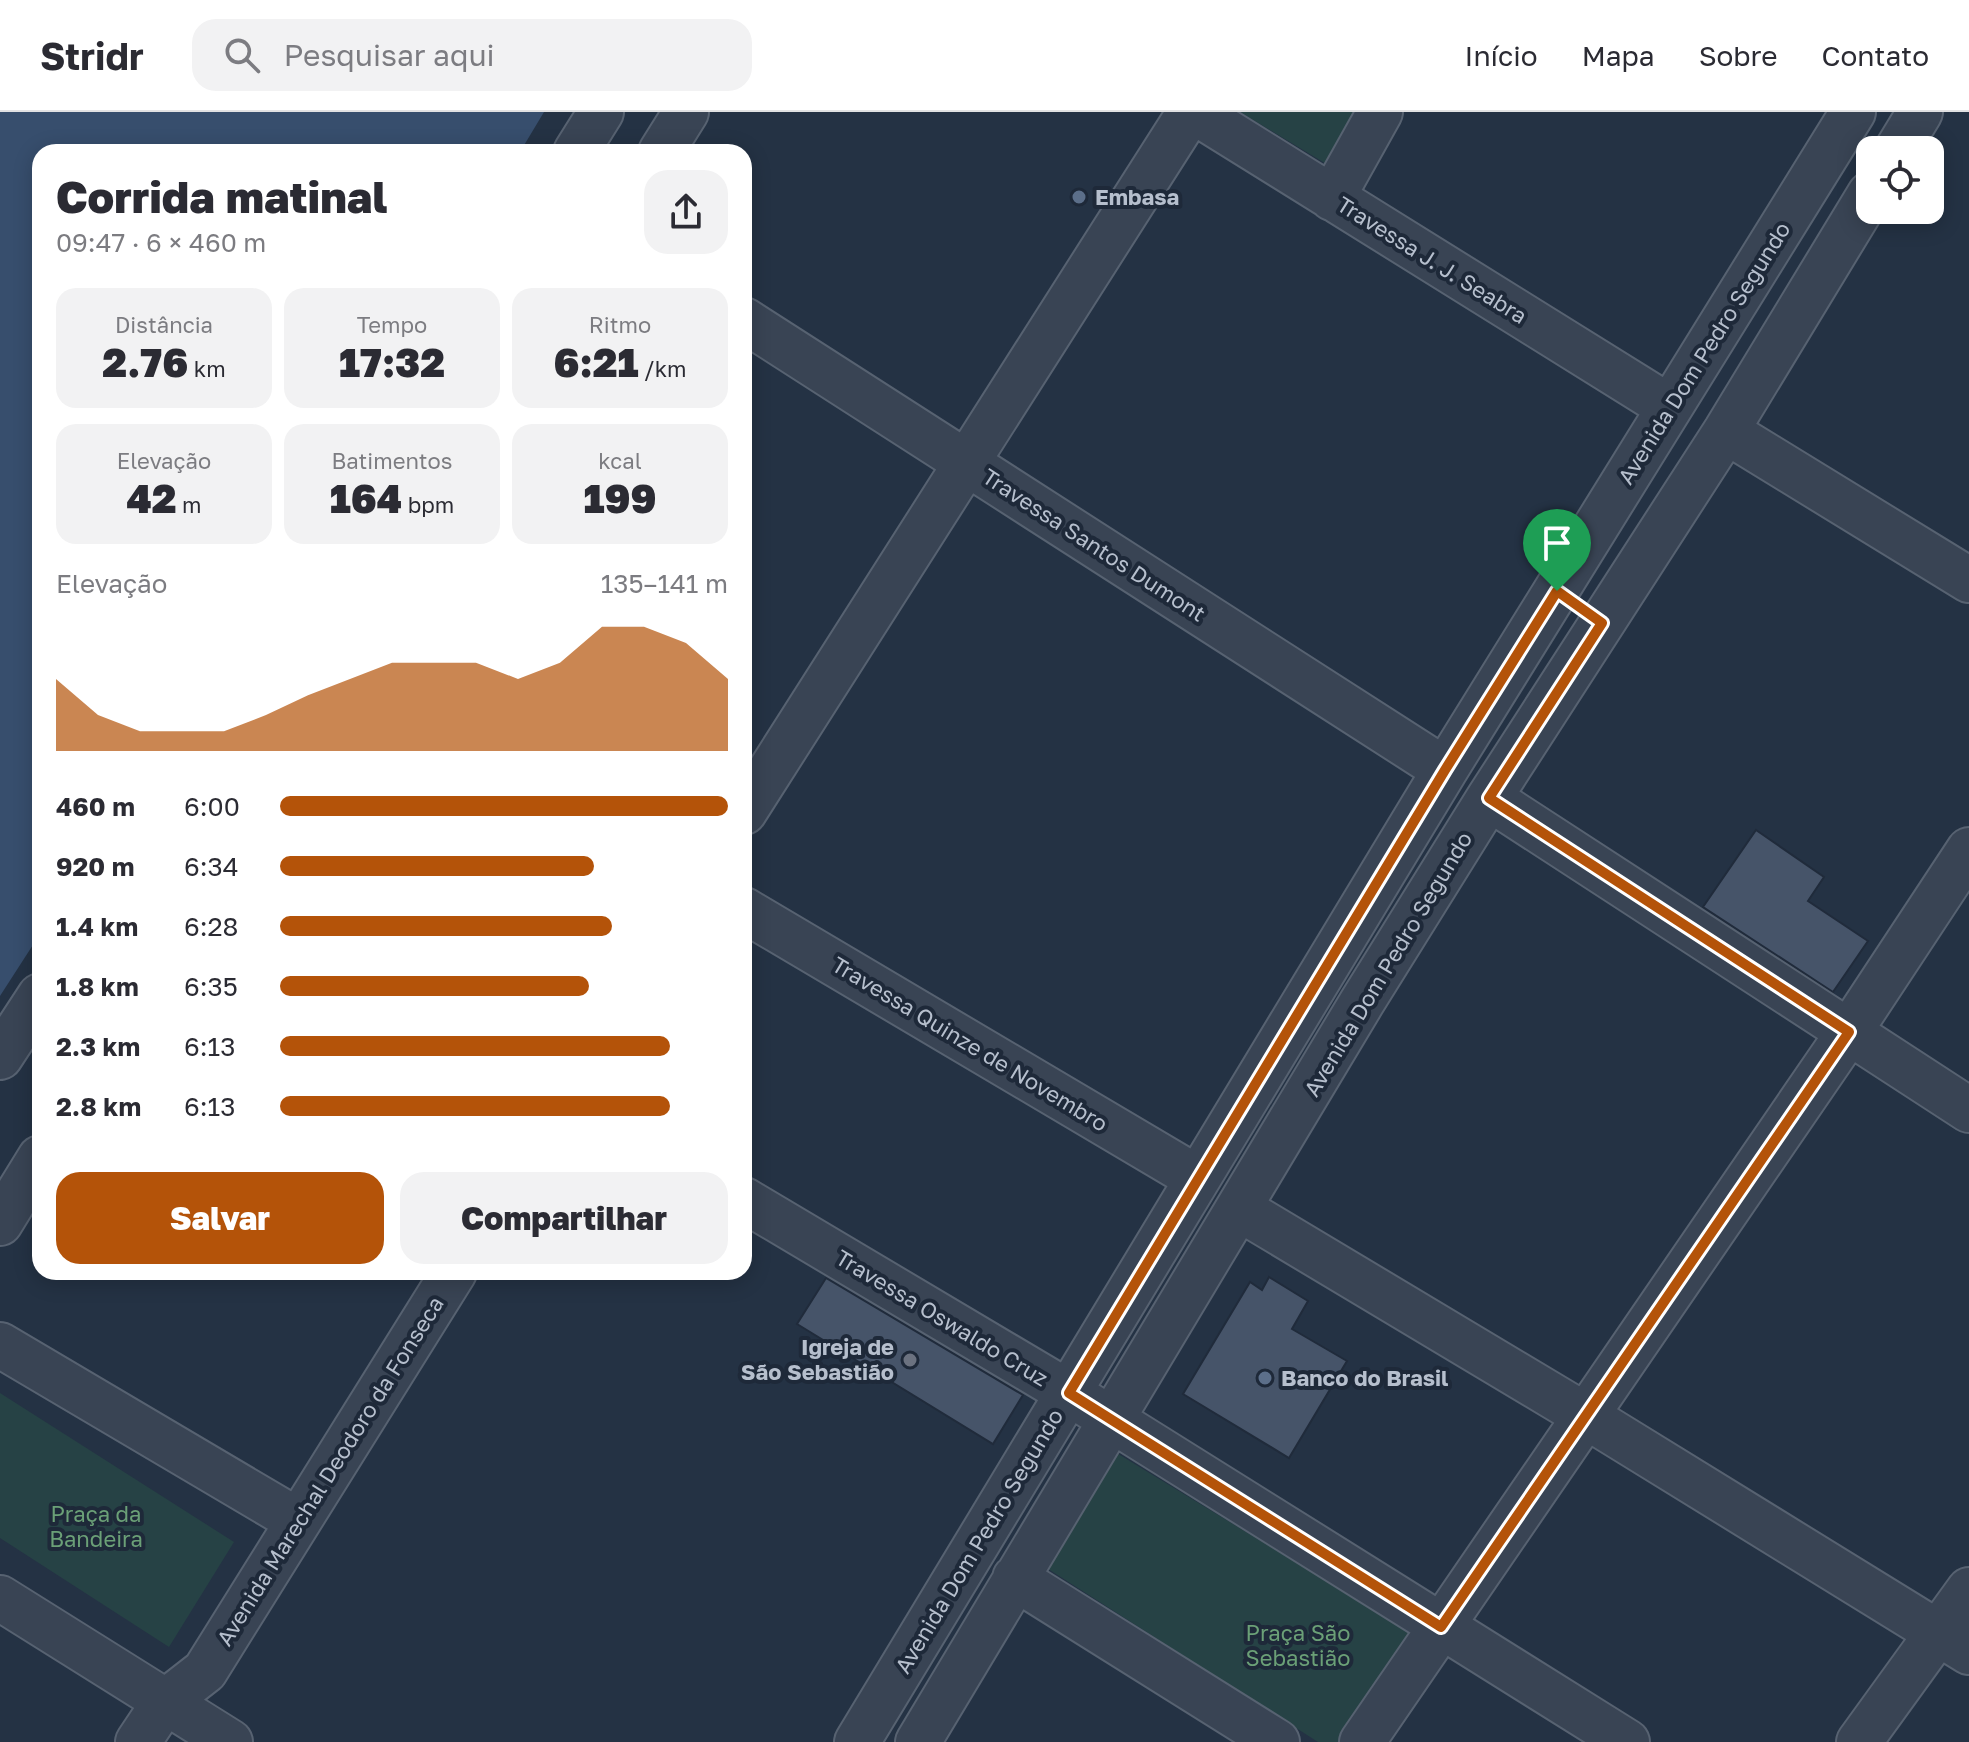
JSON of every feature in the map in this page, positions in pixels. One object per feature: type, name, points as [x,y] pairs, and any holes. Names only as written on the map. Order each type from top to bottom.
[{"type":"street","points":[[581,144],[601,112]]},
{"type":"street","points":[[666,144],[686,112]]},
{"type":"street","points":[[752,800],[1192,112]]},
{"type":"street","name":"Travessa J. J. Seabra","points":[[1192,112],[1669,407]]},
{"type":"street","points":[[1332,198],[1380,112]]},
{"type":"street","name":"Avenida Dom Pedro Segundo","points":[[857,1742],[1445,770],[1853,112]]},
{"type":"street","points":[[1905,136],[1920,112]]},
{"type":"street","name":"Avenida Dom Pedro Segundo","points":[[922,1737],[1362,1002],[1489,798],[1726,431],[1856,217]]},
{"type":"street","name":"Travessa Santos Dumont","points":[[752,325],[1445,770]]},
{"type":"street","points":[[1726,431],[1969,580]]},
{"type":"street","points":[[1557,591],[1602,623]]},
{"type":"street","points":[[1489,798],[1969,1110]]},
{"type":"street","points":[[1362,1742],[1849,1032],[1969,850]]},
{"type":"street","name":"Travessa Quinze de Novembro","points":[[752,915],[1197,1178]]},
{"type":"street","points":[[1323,976],[1362,1002]]},
{"type":"street","points":[[0,1057],[32,1008]]},
{"type":"street","points":[[0,1223],[32,1171]]},
{"type":"street","name":"Travessa Oswaldo Cruz","points":[[752,1205],[1069,1393],[1627,1742]]},
{"type":"street","points":[[1240,1209],[1586,1416],[1954,1642]]},
{"type":"street","name":"Avenida Marechal Deodoro da Fonseca","points":[[138,1742],[193,1727],[205,1671],[449,1280]]},
{"type":"street","points":[[0,1345],[298,1521]]},
{"type":"street","points":[[1015,1578],[1277,1742]]},
{"type":"street","points":[[1859,1742],[1954,1642],[1969,1590]]},
{"type":"street","points":[[0,1598],[193,1727]]},
{"type":"street","points":[[881,1703],[922,1737]]},
{"type":"green space","points":[[1240,112],[1356,112],[1328,165]]},
{"type":"green space","name":"Praça da Bandeira","points":[[0,1393],[234,1542],[169,1647],[0,1538]]},
{"type":"green space","name":"Praça São Sebastião","points":[[1115,1452],[1410,1632],[1338,1742],[1318,1742],[1042,1565]]},
{"type":"water","points":[[0,112],[544,112],[525,144],[32,144],[32,946],[0,996]]},
{"type":"building","points":[[1756,830],[1824,877],[1808,901],[1868,941],[1833,992],[1703,907]]},
{"type":"building","name":"Banco do Brasil","points":[[1269,1277],[1308,1301],[1292,1329],[1347,1361],[1289,1458],[1183,1394],[1250,1282],[1262,1290]]},
{"type":"building","name":"Igreja de São Sebastião","points":[[826,1278],[1023,1395],[993,1444],[797,1324]]},
{"type":"place","name":"Embasa","points":[[1079,197]]},
{"type":"place","name":"Igreja de São Sebastião","points":[[910,1360]]},
{"type":"place","name":"Banco do Brasil","points":[[1265,1378]]},
{"type":"route","points":[[1557,591],[1602,623],[1489,798],[1849,1032],[1441,1627],[1069,1393],[1445,770],[1557,591]]}]
